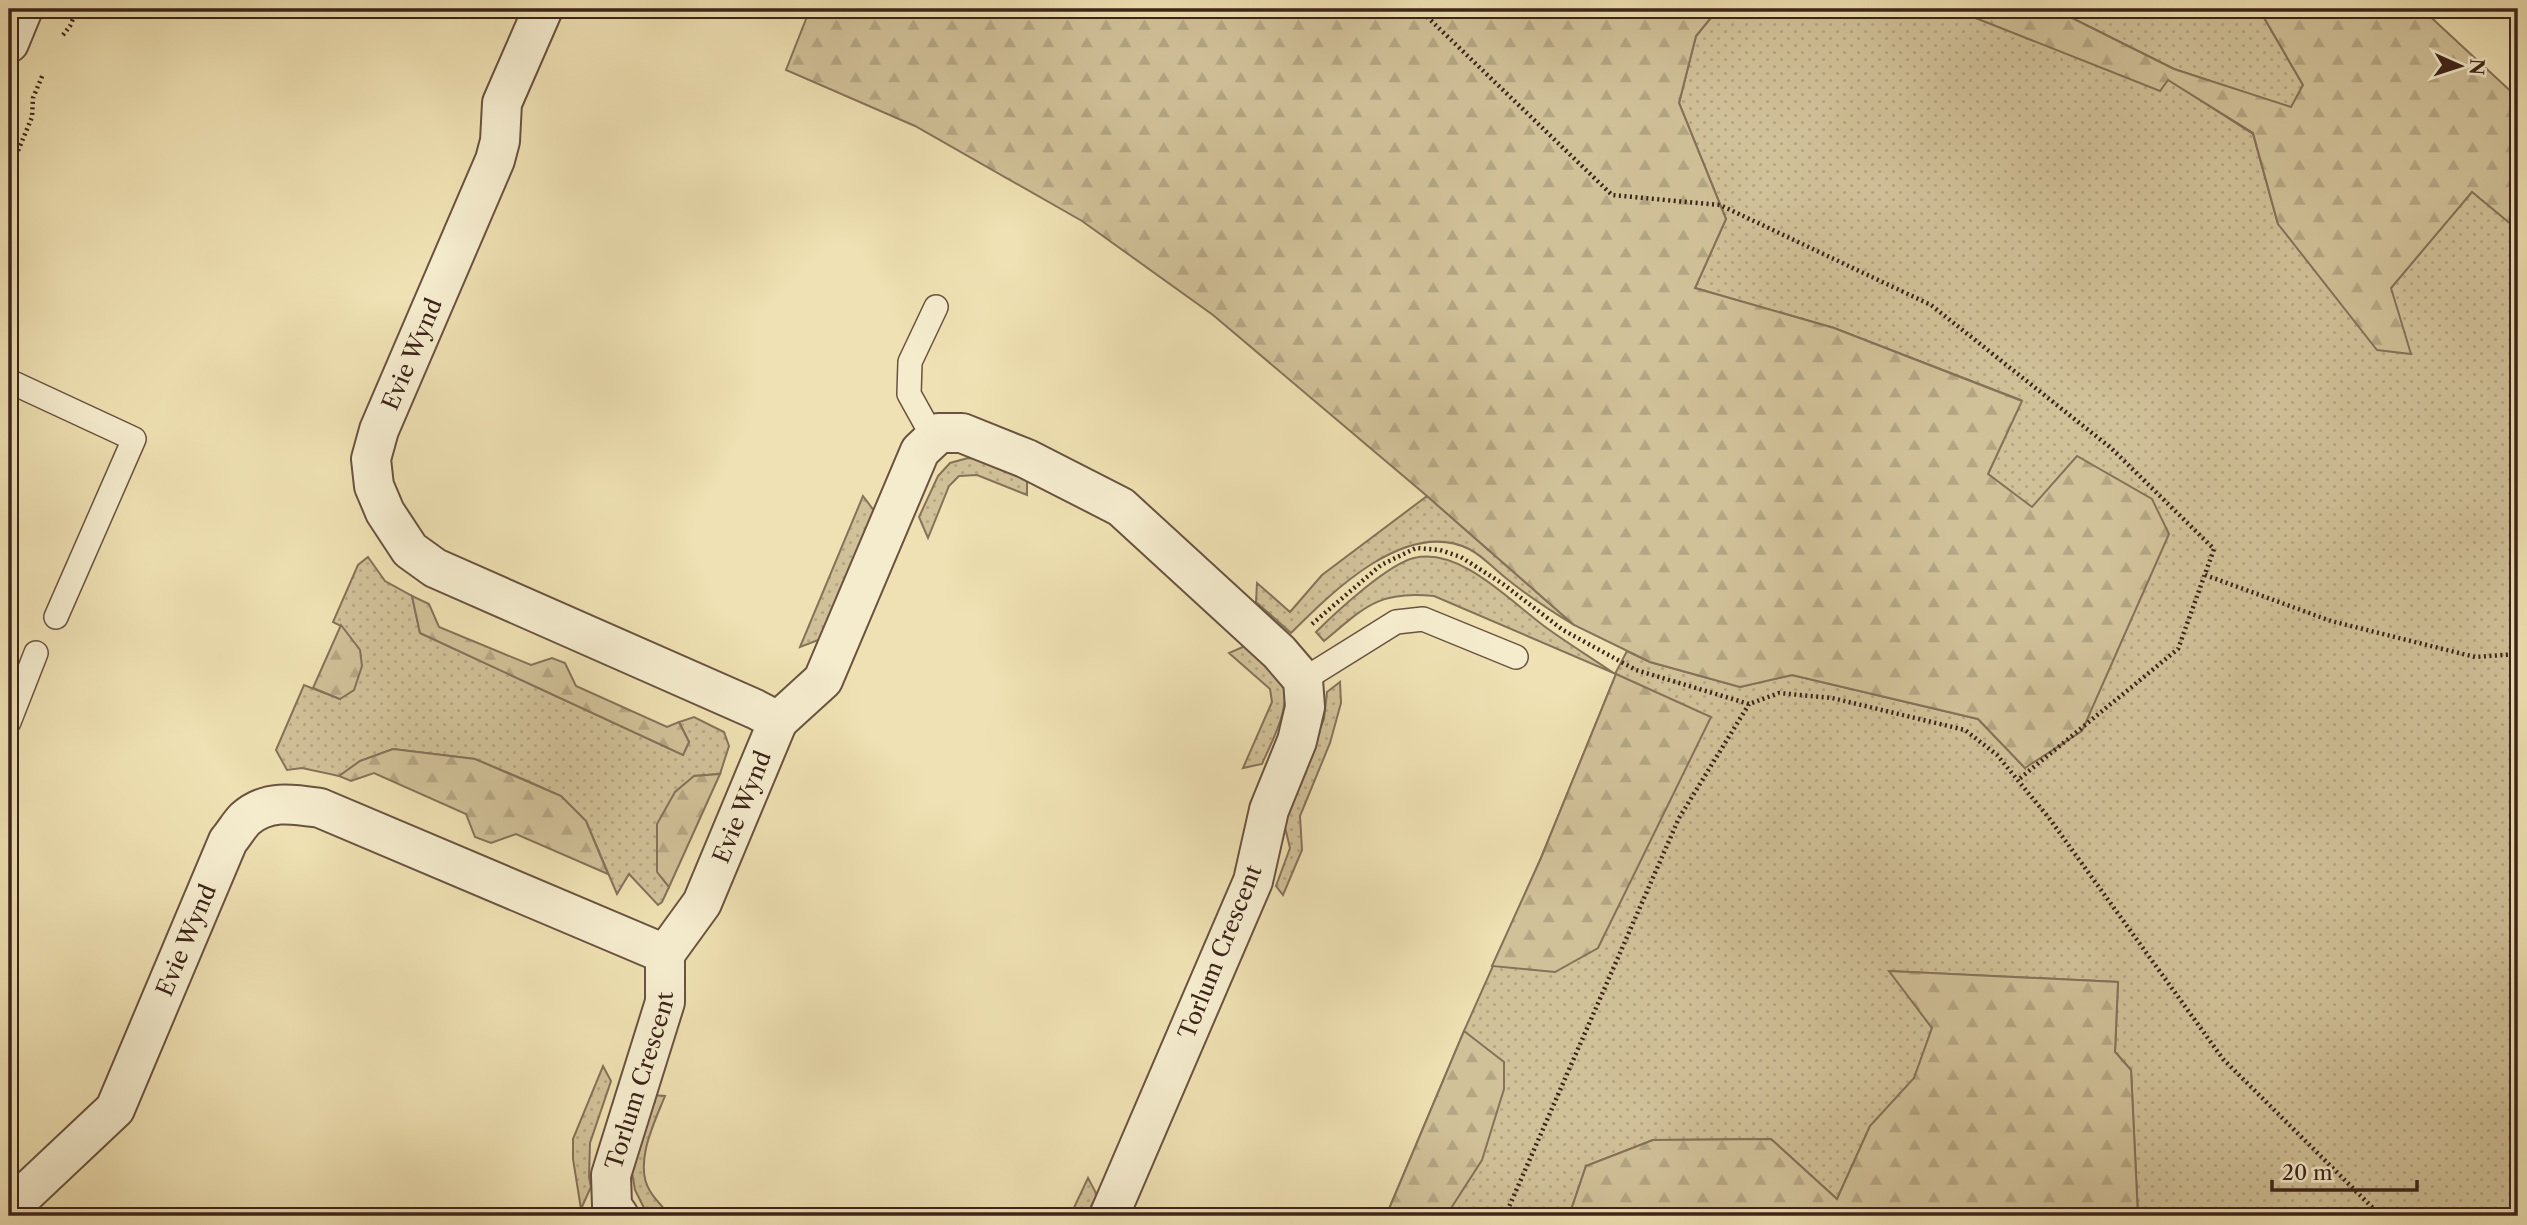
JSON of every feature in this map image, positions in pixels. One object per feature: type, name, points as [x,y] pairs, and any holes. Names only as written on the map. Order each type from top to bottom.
[{"type":"street","points":[[9,43],[23,9]]},
{"type":"street","name":"Evie Wynd","points":[[9,1209],[115,1110],[229,841],[245,819],[267,806],[293,803],[320,808],[665,954],[702,903],[778,721],[435,568],[410,550],[385,512],[374,486],[372,459],[380,430],[495,160],[500,141],[502,103],[542,9]]},
{"type":"street","points":[[778,721],[823,680],[920,451],[939,433],[962,433],[1027,458],[1121,507],[1291,666]]},
{"type":"street","name":"Torlum Crescent","points":[[1109,1216],[1253,881],[1269,810],[1297,741],[1305,707],[1291,666]]},
{"type":"street","name":"Torlum Crescent","points":[[612,1213],[611,1175],[665,1002],[665,954]]},
{"type":"lane","points":[[934,439],[909,394],[910,362],[936,307]]},
{"type":"lane","points":[[9,381],[134,439],[56,617]]},
{"type":"lane","points":[[1291,666],[1396,622],[1423,619],[1516,657]]},
{"type":"lane","points":[[9,722],[36,653]]},
{"type":"path","points":[[58,41],[70,26],[77,9]]},
{"type":"path","points":[[1419,9],[1612,194],[1720,205],[1931,305],[2111,448],[2214,549],[2178,649],[2018,780]]},
{"type":"path","points":[[2510,9],[2518,13]]},
{"type":"path","points":[[9,164],[15,158],[32,117],[33,97],[48,64]]},
{"type":"path","points":[[1291,666],[1381,565],[1416,548],[1440,550],[1461,556],[1563,630],[1636,670],[1748,704],[1779,693],[1832,698],[1965,730],[1997,755],[2049,818],[2222,1059],[2381,1216]]},
{"type":"path","points":[[2205,575],[2331,621],[2475,657],[2518,654]]},
{"type":"path","points":[[1506,1216],[1679,818],[1748,704]]},
{"type":"green space","points":[[810,9],[1718,9],[1696,36],[1679,103],[1726,219],[1695,288],[1834,328],[2022,401],[1988,474],[2032,507],[2077,456],[2152,499],[2169,534],[2082,731],[2025,768],[1978,719],[1792,675],[1740,687],[1650,662],[1574,625],[1213,315],[1082,221],[915,126],[786,70]]},
{"type":"green space","points":[[1718,9],[1953,9],[2160,90],[2167,79],[2253,134],[2278,224],[2391,288],[2472,191],[2518,230],[2518,1216],[2138,1216],[2131,1070],[2115,1052],[2118,982],[1890,971],[1932,1028],[1914,1079],[1870,1126],[1837,1199],[1771,1139],[1653,1140],[1586,1166],[1569,1216],[1386,1216],[1541,858],[1615,674],[1627,651],[1650,662],[1740,687],[1792,675],[1978,719],[2025,768],[2032,508],[1988,474],[2021,400],[1834,328],[1695,288],[1726,219],[1679,103],[1696,36]]},
{"type":"green space","points":[[1953,9],[2054,9],[2174,69],[2291,107],[2303,85],[2259,9],[2422,9],[2518,98],[2518,230],[2472,192],[2391,288],[2411,354],[2377,350],[2278,224],[2253,133],[2168,80],[2160,91]]},
{"type":"green space","points":[[2054,9],[2259,9],[2303,85],[2291,108],[2174,69]]},
{"type":"green space","points":[[968,458],[980,459],[1027,479],[1027,495],[977,475],[959,476],[949,486],[928,538],[919,517],[938,476],[950,463]]},
{"type":"green space","points":[[863,496],[875,512],[821,639],[800,647]]},
{"type":"green space","points":[[1427,496],[1574,625],[1523,591],[1474,552],[1445,542],[1420,543],[1396,551],[1372,564],[1327,598],[1291,633],[1256,602],[1257,583],[1290,612],[1322,575]]},
{"type":"green space","points":[[368,557],[385,581],[412,596],[420,633],[683,755],[689,742],[679,722],[694,717],[724,732],[729,746],[720,774],[694,776],[657,871],[669,887],[662,902],[658,905],[629,874],[617,894],[586,821],[561,796],[475,759],[393,749],[361,761],[339,776],[302,768],[287,770],[276,750],[304,685],[340,699],[341,626],[333,622],[358,565]]},
{"type":"green space","points":[[1431,557],[1449,560],[1484,578],[1544,626],[1613,673],[1434,596],[1415,595],[1385,599],[1350,619],[1324,641],[1316,632],[1391,569],[1414,558]]},
{"type":"green space","points":[[412,596],[429,604],[439,627],[531,665],[552,658],[565,663],[576,686],[667,727],[679,722],[689,742],[683,755],[420,633]]},
{"type":"green space","points":[[341,625],[360,650],[362,666],[354,690],[340,699],[313,688]]},
{"type":"green space","points":[[1245,646],[1278,676],[1285,699],[1280,722],[1262,764],[1243,768],[1272,702],[1270,689],[1229,653]]},
{"type":"green space","points":[[1616,674],[1711,717],[1598,948],[1555,972],[1492,966],[1541,858]]},
{"type":"green space","points":[[1340,682],[1341,703],[1330,743],[1300,816],[1302,850],[1283,895],[1276,886],[1290,848],[1283,819],[1324,719],[1327,692]]},
{"type":"green space","points":[[393,749],[475,759],[561,796],[586,821],[608,874],[516,834],[491,843],[475,837],[466,814],[374,773],[351,781],[339,776],[360,761]]},
{"type":"green space","points":[[720,774],[669,887],[657,872],[657,824],[675,792],[694,776]]},
{"type":"green space","points":[[1889,971],[2118,982],[2115,1052],[2131,1070],[2138,1216],[1569,1216],[1586,1166],[1653,1140],[1771,1139],[1837,1199],[1870,1126],[1914,1078],[1932,1028]]},
{"type":"green space","points":[[1464,1031],[1504,1062],[1504,1089],[1482,1160],[1446,1216],[1386,1216]]},
{"type":"green space","points":[[603,1066],[611,1081],[590,1143],[591,1187],[581,1209],[573,1159],[573,1139]]},
{"type":"green space","points":[[651,1095],[665,1096],[647,1143],[645,1180],[652,1194],[671,1216],[648,1216],[635,1190],[630,1161]]},
{"type":"green space","points":[[1088,1178],[1097,1195],[1086,1216],[1070,1216]]}]
